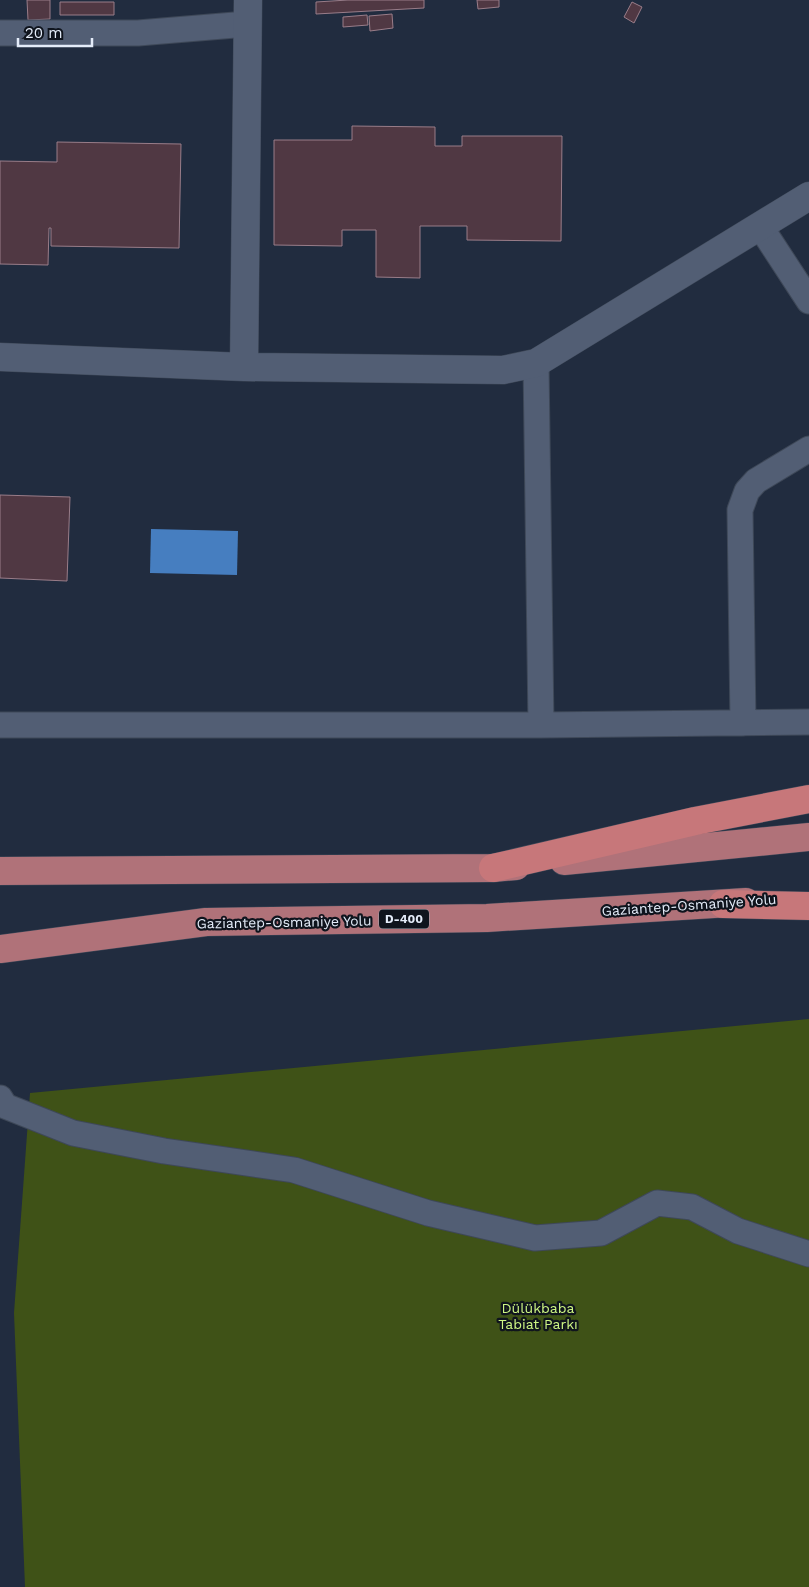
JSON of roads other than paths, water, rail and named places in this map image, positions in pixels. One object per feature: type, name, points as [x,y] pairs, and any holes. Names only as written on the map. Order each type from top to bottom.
[{"type":"highway","points":[[493,868],[695,820],[809,799]]},
{"type":"highway","points":[[0,871],[493,868],[809,837]]},
{"type":"highway","name":"Gaziantep-Osmaniye Yolu","points":[[0,948],[206,922],[487,918],[723,904],[809,896]]},
{"type":"highway","points":[[723,904],[809,906]]},
{"type":"street","points":[[0,33],[138,33],[247,12],[244,367]]},
{"type":"street","points":[[0,357],[244,367],[504,370],[536,363],[809,196]]},
{"type":"street","points":[[760,226],[809,301]]},
{"type":"street","points":[[536,363],[541,725]]},
{"type":"street","points":[[744,723],[740,510],[747,490],[756,481],[809,449]]},
{"type":"street","points":[[0,725],[541,725],[809,722]]},
{"type":"street","points":[[0,1098],[5,1106],[73,1133],[164,1151],[294,1170],[428,1213],[535,1238],[601,1233],[657,1203],[692,1207],[738,1231],[809,1254]]},
{"type":"water","points":[[151,529],[238,531],[237,575],[150,573]]},
{"type":"park label","name":"Dülükbaba Tabiat Parkı","points":[[538,1316]]}]
